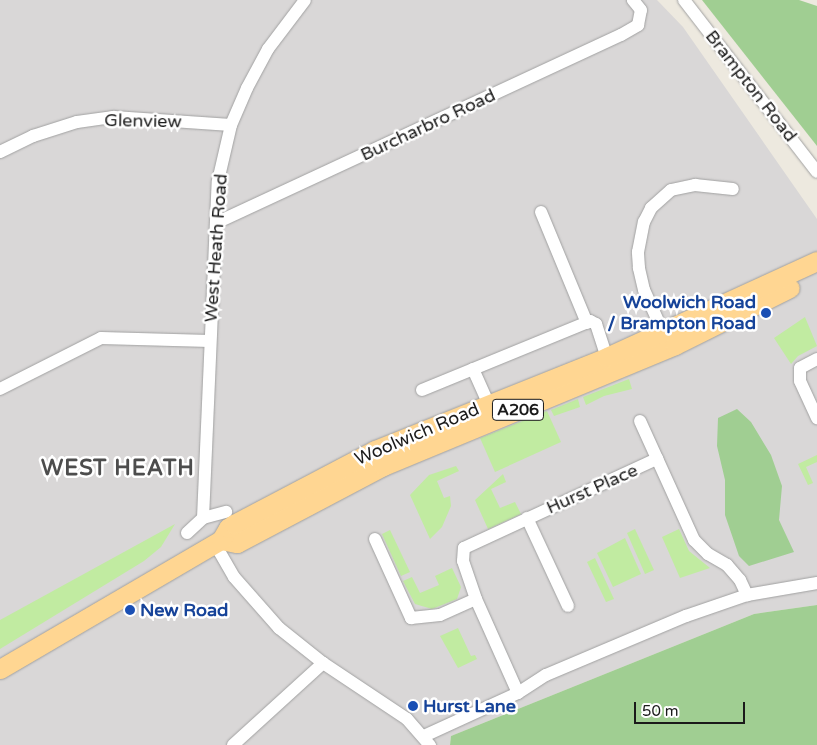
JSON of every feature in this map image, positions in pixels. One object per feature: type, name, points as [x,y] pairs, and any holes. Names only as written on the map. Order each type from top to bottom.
[{"type":"main road","name":"Woolwich Road","points":[[0,669],[218,542],[228,528],[234,524],[375,450],[606,356],[817,261]]},
{"type":"main road","name":"Woolwich Road","points":[[218,542],[237,544],[383,466],[675,345],[817,275]]},
{"type":"street","name":"West Heath Road","points":[[203,518],[210,341],[218,222],[218,180],[231,125],[268,49],[306,0]]},
{"type":"street","name":"Burcharbro Road","points":[[218,222],[638,25],[641,10],[634,0]]},
{"type":"street","name":"Brampton Road","points":[[684,0],[817,172]]},
{"type":"street","name":"Glenview","points":[[0,152],[32,136],[70,125],[114,117],[231,125]]},
{"type":"street","points":[[662,332],[644,290],[639,268],[638,252],[644,222],[651,208],[671,190],[694,185],[732,189]]},
{"type":"street","points":[[541,212],[587,323]]},
{"type":"street","points":[[422,390],[587,323],[596,324],[606,356]]},
{"type":"street","points":[[0,389],[101,338],[210,341]]},
{"type":"street","points":[[817,360],[800,368],[800,381],[817,418]]},
{"type":"street","points":[[473,369],[488,403]]},
{"type":"street","name":"Hurst Place","points":[[640,421],[694,540],[708,554],[727,565],[740,580],[747,595]]},
{"type":"street","name":"Hurst Place","points":[[518,693],[476,599],[463,561],[464,548],[657,459]]},
{"type":"street","points":[[186,533],[203,518],[226,512]]},
{"type":"street","name":"Hurst Place","points":[[528,518],[568,606]]},
{"type":"street","points":[[375,539],[411,618],[440,616],[476,599]]},
{"type":"street","points":[[218,542],[234,577],[267,616],[323,663],[407,719],[427,740],[572,664],[686,616],[747,595],[817,583]]},
{"type":"street","points":[[233,745],[323,663]]},
{"type":"shaded area","points":[[0,0],[657,0],[683,27],[817,219],[817,605],[754,614],[451,736],[450,745],[0,745]]},
{"type":"green space","points":[[702,0],[799,0],[817,6],[817,146]]},
{"type":"green space","points":[[805,317],[817,346],[798,356],[791,364],[774,338]]},
{"type":"green space","points":[[629,379],[632,389],[604,396],[586,405],[583,397]]},
{"type":"green space","points":[[578,399],[580,407],[554,416],[551,410]]},
{"type":"green space","points":[[737,409],[751,422],[771,455],[782,486],[779,520],[794,552],[749,566],[739,556],[725,515],[725,480],[717,446],[718,418]]},
{"type":"green space","points":[[547,411],[561,442],[495,472],[480,438]]},
{"type":"green space","points":[[817,455],[817,462],[806,467],[813,483],[808,485],[798,464]]},
{"type":"green space","points":[[456,466],[459,471],[437,481],[444,498],[450,496],[451,506],[442,527],[430,539],[410,495],[429,475]]},
{"type":"green space","points":[[503,474],[506,482],[491,489],[500,508],[515,502],[521,514],[488,529],[475,500]]},
{"type":"green space","points":[[175,524],[161,547],[144,561],[0,649],[0,620]]},
{"type":"green space","points":[[635,529],[654,570],[645,574],[627,533]]},
{"type":"green space","points":[[679,529],[689,551],[710,568],[680,578],[662,537]]},
{"type":"green space","points":[[390,530],[410,572],[401,576],[382,534]]},
{"type":"green space","points":[[625,538],[641,574],[613,587],[597,553]]},
{"type":"green space","points":[[595,558],[614,599],[606,602],[587,562]]},
{"type":"green space","points":[[452,568],[461,587],[457,599],[432,609],[415,604],[403,581],[412,577],[420,593],[439,585],[435,576]]},
{"type":"green space","points":[[817,605],[817,745],[450,745],[451,736],[754,614]]},
{"type":"green space","points":[[458,628],[471,656],[475,655],[477,659],[458,668],[440,636]]},
{"type":"place","name":"Woolwich Road / Brampton Road","points":[[766,313]]},
{"type":"place","name":"New Road","points":[[130,610]]},
{"type":"place","name":"Hurst Lane","points":[[413,706]]},
{"type":"district","name":"WEST HEATH","points":[[118,469]]}]
